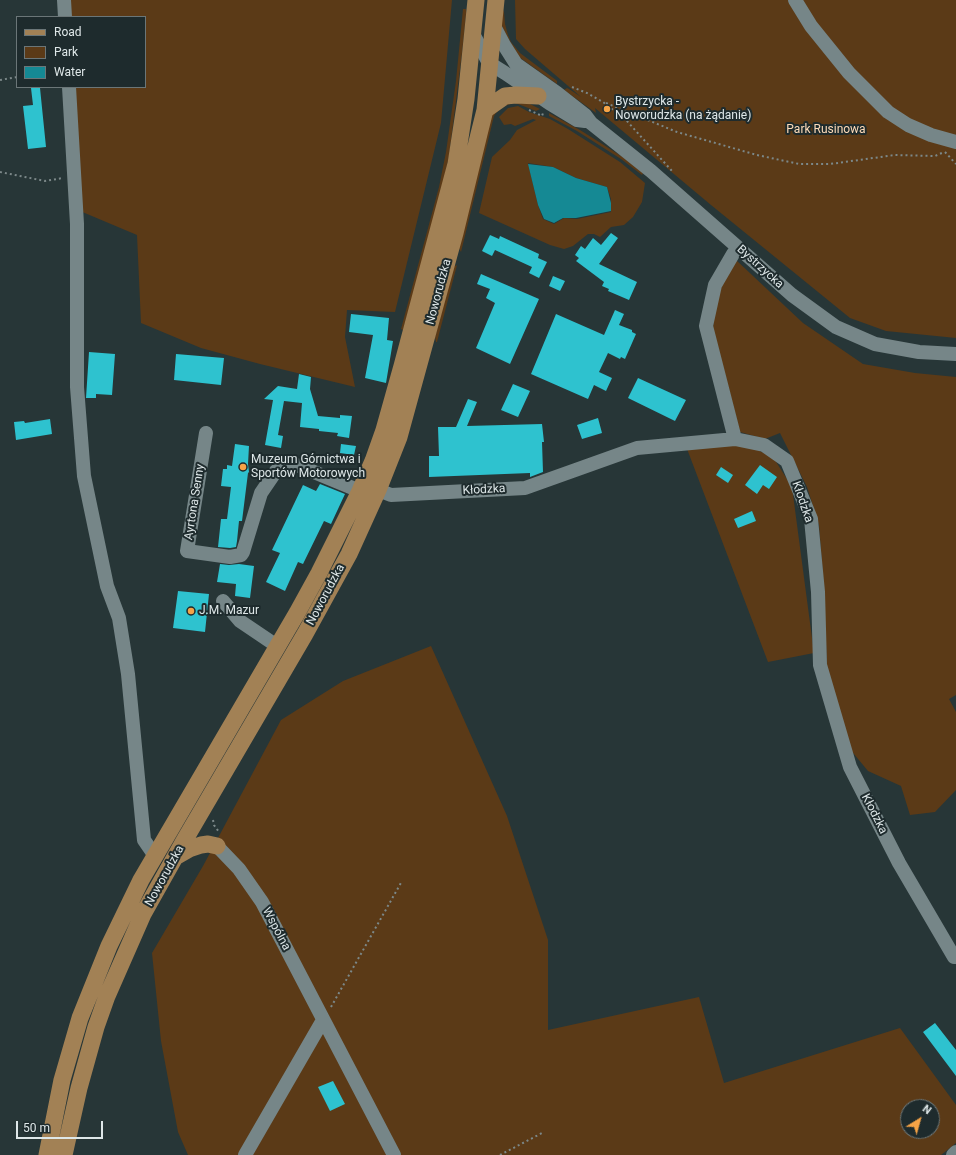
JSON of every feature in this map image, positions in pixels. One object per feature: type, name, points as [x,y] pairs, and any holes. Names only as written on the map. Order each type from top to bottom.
[{"type":"main road","name":"Noworudzka","points":[[47,1155],[62,1080],[80,1018],[109,946],[141,880],[319,573],[360,491],[373,461],[384,430],[456,164],[474,34],[476,0]]},
{"type":"main road","name":"Noworudzka","points":[[64,1155],[78,1088],[96,1027],[107,996],[143,914],[175,857],[207,814],[349,554],[378,490],[399,437],[455,233],[485,110],[496,0]]},
{"type":"main road","points":[[485,110],[505,96],[538,96]]},
{"type":"main road","points":[[207,814],[202,820],[203,827],[219,840]]},
{"type":"main road","points":[[175,857],[189,849],[219,840]]},
{"type":"street","points":[[64,0],[65,16]]},
{"type":"street","points":[[795,0],[811,26],[850,73],[888,112],[931,135],[956,142]]},
{"type":"street","name":"Bystrzycka","points":[[494,26],[516,64],[557,92],[585,115],[591,123],[651,171],[792,295],[836,327],[875,344],[919,352],[956,354]]},
{"type":"street","points":[[474,34],[489,63]]},
{"type":"street","points":[[468,77],[489,63],[516,64]]},
{"type":"street","name":"Bystrzycka","points":[[489,63],[577,120],[591,123]]},
{"type":"street","points":[[69,88],[77,224],[77,387],[84,476],[107,586],[119,618],[128,674],[144,840],[155,856]]},
{"type":"street","points":[[735,439],[706,326],[715,285],[738,248]]},
{"type":"street","name":"Ayrtona Senny","points":[[206,433],[188,551],[230,557],[241,555],[244,552],[261,493],[276,471],[285,465],[297,465],[306,468],[360,491]]},
{"type":"street","name":"Kłodzka","points":[[378,490],[391,495],[525,488],[637,448],[735,439],[764,445],[787,461],[811,519],[818,592],[820,665],[850,767],[899,863],[954,957],[956,957]]},
{"type":"street","points":[[223,601],[240,621],[277,646]]},
{"type":"street","name":"Wspólna","points":[[219,840],[262,902],[394,1155]]},
{"type":"street","points":[[245,1155],[323,1020]]},
{"type":"street","points":[[953,1155],[956,1152]]},
{"type":"path","points":[[0,80],[16,77]]},
{"type":"path","points":[[569,85],[588,93],[603,102],[626,120],[677,176]]},
{"type":"path","points":[[603,102],[677,132],[757,155],[799,164],[830,164],[895,155],[935,156],[944,152]]},
{"type":"path","points":[[524,108],[542,116]]},
{"type":"path","points":[[0,172],[45,181],[74,176]]},
{"type":"path","points":[[207,814],[214,825],[219,840]]},
{"type":"path","points":[[323,1020],[402,881]]},
{"type":"path","points":[[500,1155],[544,1132]]},
{"type":"green space","points":[[70,0],[452,0],[441,123],[395,312],[347,310],[345,337],[355,387],[201,348],[141,323],[137,235],[80,211],[69,88],[146,88],[146,16],[69,16]]},
{"type":"green space","name":"Park Rusinowa","points":[[515,0],[956,0],[956,338],[886,331],[850,318],[595,108],[596,113],[564,90],[567,88],[581,97],[525,49],[516,39]]},
{"type":"green space","points":[[463,9],[466,9],[466,14],[449,156],[441,194],[403,330],[401,329],[439,187],[446,152],[456,81]]},
{"type":"green space","points":[[503,10],[505,24],[511,42],[520,53],[556,80],[557,84],[519,57],[503,29],[501,23]]},
{"type":"green space","points":[[503,102],[530,104],[540,109],[536,111],[514,103],[504,106],[494,116],[461,252],[458,246],[489,117]]},
{"type":"green space","points":[[518,106],[529,112],[550,119],[620,162],[645,183],[642,202],[633,217],[624,225],[611,227],[600,237],[594,234],[588,234],[573,246],[564,249],[550,245],[479,213],[492,157],[510,140],[517,130],[536,120],[533,119],[515,126],[511,124],[504,125],[499,117],[508,108]],"holes":[[[528,163],[553,167],[576,178],[607,187],[611,199],[611,212],[577,219],[564,218],[554,224],[543,219],[538,205]]]},
{"type":"green space","points":[[549,113],[580,130],[626,159],[643,173],[642,175],[621,159],[577,131],[549,116]]},
{"type":"green space","points":[[735,259],[803,323],[863,364],[915,373],[956,377],[956,695],[949,699],[956,712],[956,790],[935,812],[910,815],[901,786],[868,771],[849,748],[827,667],[819,525],[807,487],[780,433],[765,439],[740,432],[713,328],[717,286]]},
{"type":"green space","points":[[457,265],[436,342],[435,337],[453,267]]},
{"type":"green space","points":[[684,441],[746,445],[773,457],[792,487],[814,653],[768,662]]},
{"type":"green space","points":[[431,646],[507,816],[548,940],[548,1030],[699,997],[724,1083],[900,1028],[956,1105],[956,1143],[941,1155],[188,1155],[178,1132],[161,1041],[152,953],[203,866],[281,720],[343,681]]},
{"type":"water","points":[[528,164],[553,167],[576,178],[607,187],[611,203],[611,211],[576,218],[563,218],[554,223],[544,219],[538,205]]},
{"type":"building","points":[[31,88],[40,88],[46,147],[28,149],[23,106],[33,105]]},
{"type":"building","points":[[611,233],[618,238],[599,264],[637,282],[629,300],[608,291],[609,289],[602,286],[604,282],[576,261],[579,258],[575,255],[581,246],[585,249],[593,238],[601,245]]},
{"type":"building","points":[[490,235],[499,239],[500,236],[539,254],[538,258],[547,262],[539,278],[529,273],[532,267],[495,250],[492,256],[482,251]]},
{"type":"building","points":[[481,274],[539,299],[510,364],[476,348],[495,303],[486,298],[490,289],[477,284]]},
{"type":"building","points":[[553,276],[565,281],[560,291],[549,286]]},
{"type":"building","points":[[615,310],[624,314],[619,325],[632,330],[632,332],[636,334],[625,359],[621,357],[620,359],[608,353],[599,372],[612,378],[606,391],[594,385],[588,399],[531,374],[556,314],[604,335]]},
{"type":"building","points":[[351,314],[389,318],[387,340],[393,341],[386,383],[365,378],[373,335],[349,332]]},
{"type":"building","points":[[89,352],[115,354],[112,395],[96,394],[96,398],[86,398]]},
{"type":"building","points":[[176,354],[224,358],[221,385],[174,380]]},
{"type":"building","points":[[299,374],[311,377],[310,389],[318,416],[340,418],[340,415],[352,416],[349,438],[337,436],[338,433],[300,427],[302,403],[284,401],[278,435],[283,436],[281,448],[265,445],[273,400],[264,399],[278,386],[297,389]]},
{"type":"building","points":[[638,378],[686,400],[675,421],[628,398]]},
{"type":"building","points":[[513,384],[530,391],[518,417],[501,410]]},
{"type":"building","points":[[468,399],[477,402],[467,426],[542,424],[544,442],[542,442],[543,472],[530,477],[530,473],[429,477],[429,456],[439,456],[438,427],[456,427]]},
{"type":"building","points":[[598,418],[602,433],[582,439],[577,425]]},
{"type":"building","points":[[50,419],[52,434],[16,440],[14,422],[24,421],[25,423]]},
{"type":"building","points":[[235,444],[249,446],[249,472],[242,521],[239,521],[236,547],[218,547],[221,519],[227,519],[231,487],[221,486],[223,469],[227,469],[227,465],[232,466]]},
{"type":"building","points":[[341,444],[356,446],[354,455],[340,453]]},
{"type":"building","points":[[760,465],[777,477],[769,489],[763,485],[757,494],[745,485]]},
{"type":"building","points":[[721,467],[733,475],[728,483],[716,475]]},
{"type":"building","points":[[320,484],[345,494],[331,524],[324,521],[303,564],[298,562],[285,591],[266,582],[280,553],[272,550],[303,485],[316,491]]},
{"type":"building","points":[[752,511],[756,521],[738,528],[734,519]]},
{"type":"building","points":[[220,564],[254,566],[250,598],[235,596],[236,584],[217,582]]},
{"type":"building","name":"J.M. Mazur","points":[[178,591],[209,594],[205,632],[173,628]]},
{"type":"building","points":[[935,1023],[956,1050],[956,1076],[923,1032]]},
{"type":"building","points":[[333,1081],[345,1104],[330,1111],[318,1087]]},
{"type":"place","name":"Bystrzycka - Noworudzka (na żądanie)","points":[[607,109]]},
{"type":"place","name":"Muzeum Górnictwa i Sportów Motorowych","points":[[243,467]]},
{"type":"place","name":"J.M. Mazur","points":[[191,611]]}]
